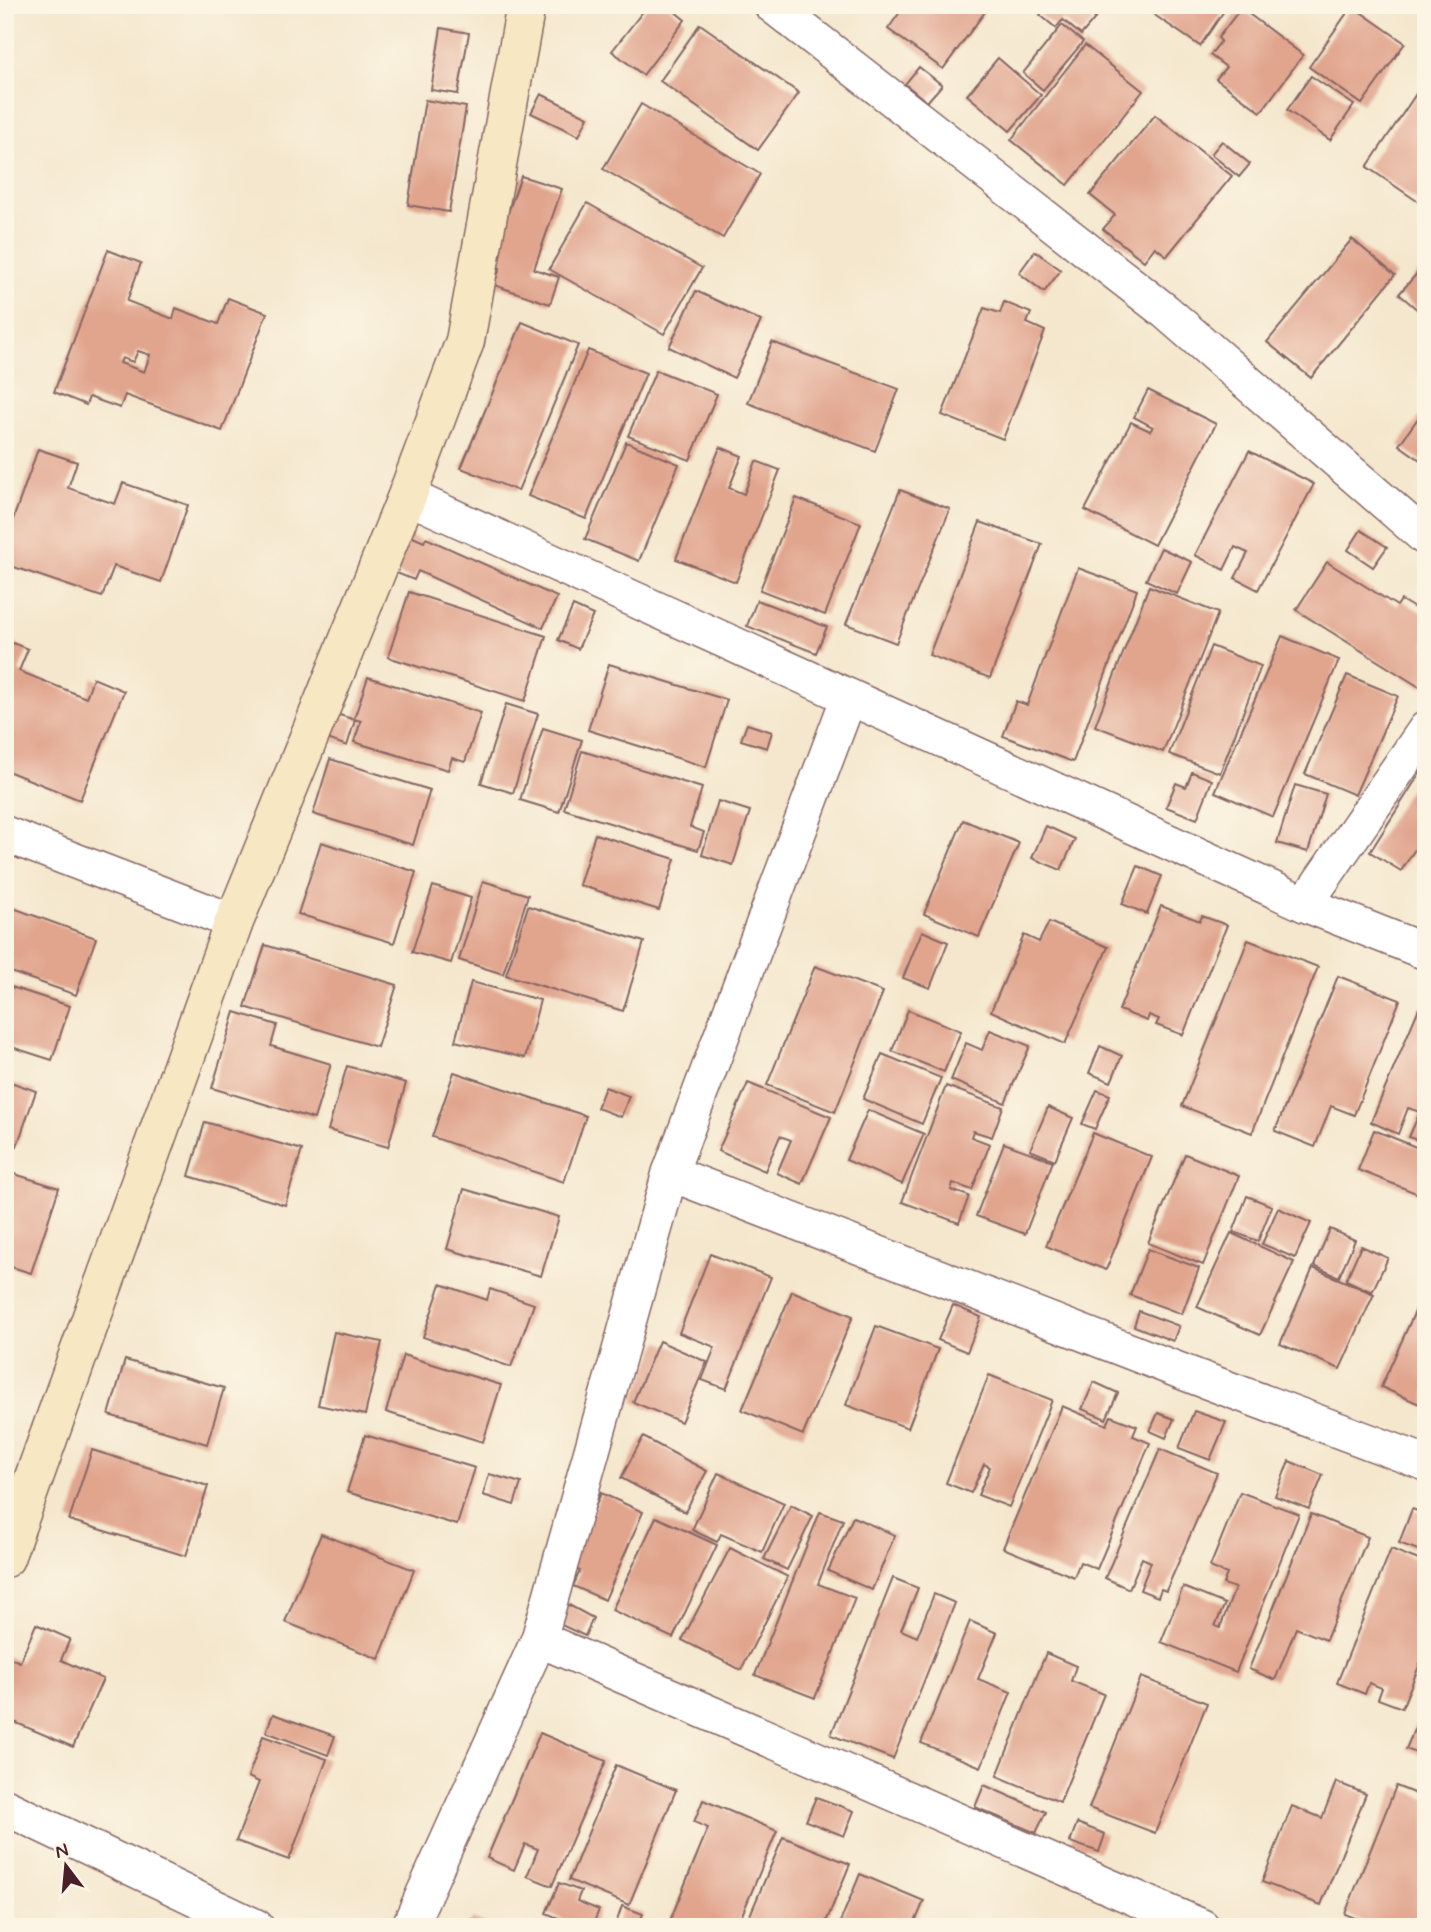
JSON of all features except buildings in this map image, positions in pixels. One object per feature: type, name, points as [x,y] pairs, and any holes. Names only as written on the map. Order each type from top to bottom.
[{"type":"street","points":[[5,1558],[234,922],[407,496],[465,341],[526,5]]},
{"type":"street","points":[[772,5],[1165,312],[1426,538]]},
{"type":"street","points":[[407,496],[1305,904],[1426,953]]},
{"type":"street","points":[[409,1927],[539,1639],[670,1173],[849,696]]},
{"type":"street","points":[[1305,904],[1426,729]]},
{"type":"street","points":[[5,834],[234,922]]},
{"type":"street","points":[[670,1173],[1426,1463]]},
{"type":"street","points":[[539,1639],[1202,1927]]},
{"type":"street","points":[[5,1807],[256,1927]]}]
